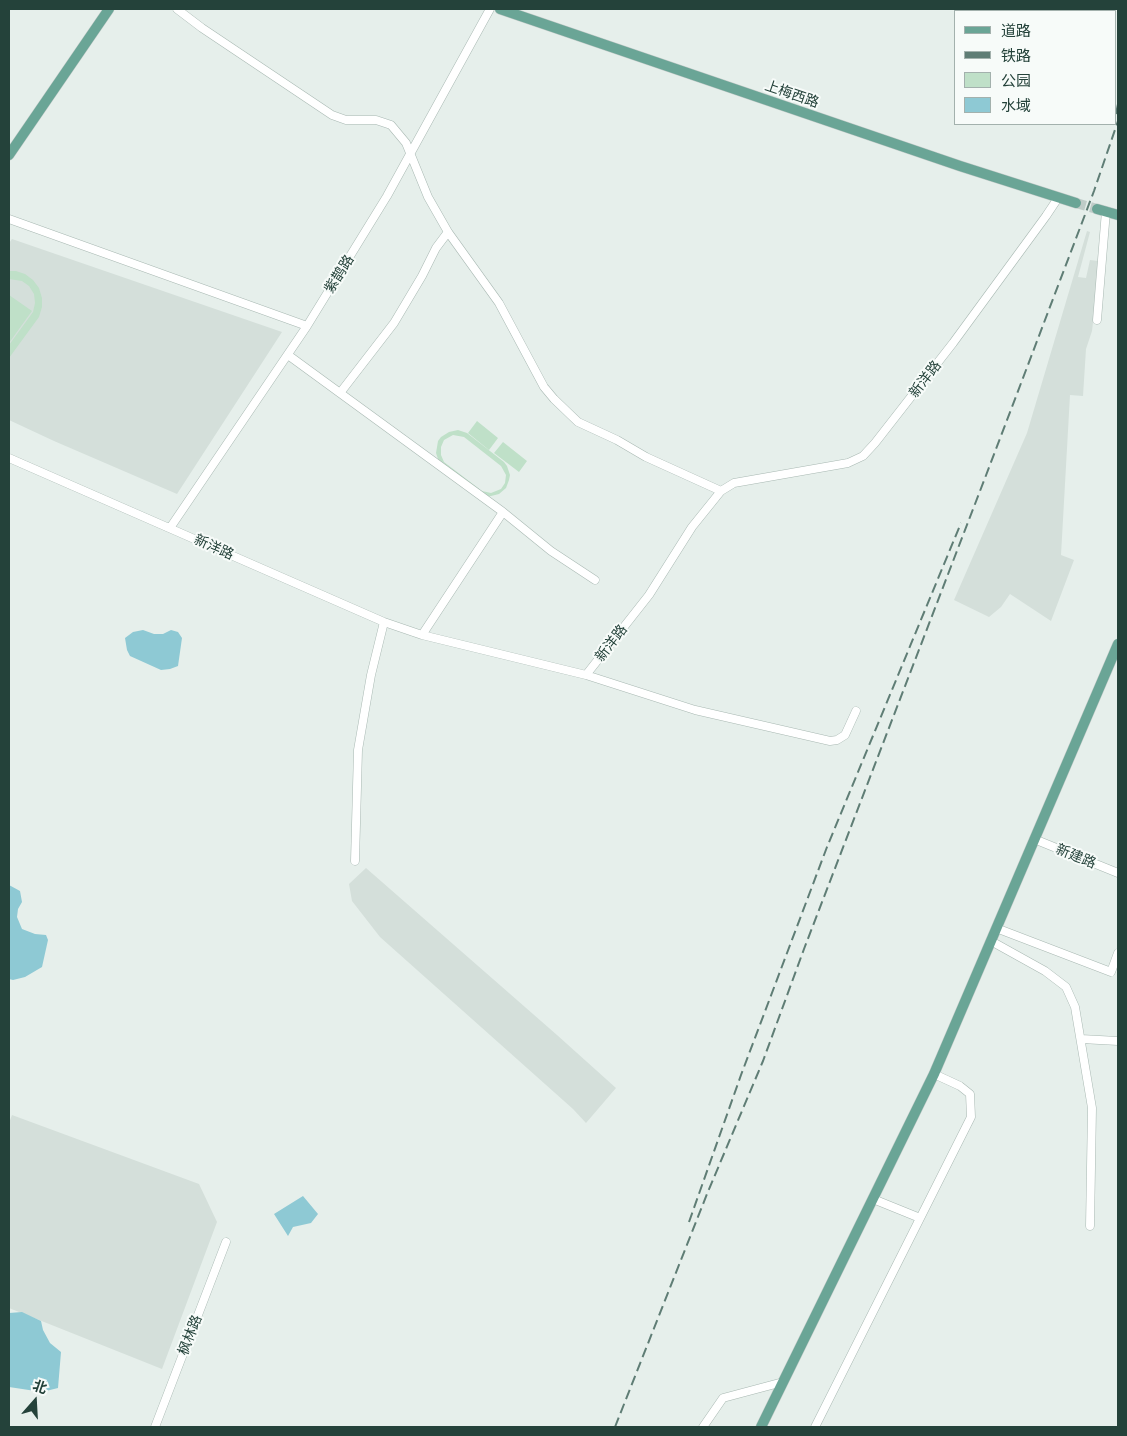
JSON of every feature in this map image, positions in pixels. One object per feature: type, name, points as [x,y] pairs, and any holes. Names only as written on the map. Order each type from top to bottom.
[{"type":"main road","points":[[9,155],[109,9]]},
{"type":"main road","name":"上梅西路","points":[[500,9],[960,166],[1076,203]]},
{"type":"main road","points":[[1101,210],[1118,207]]},
{"type":"main road","points":[[1101,210],[1118,215]]},
{"type":"main road","points":[[761,1427],[934,1074],[1118,644]]},
{"type":"street","points":[[177,9],[202,28],[332,115],[346,120],[376,120],[391,125],[406,144],[428,197],[448,232],[499,303],[544,387],[578,422],[617,440],[646,457],[721,491]]},
{"type":"street","name":"紫鹊路","points":[[170,528],[307,326],[387,196],[490,9]]},
{"type":"street","name":"新洋路","points":[[9,458],[384,622],[422,635],[586,675],[648,595],[692,527],[721,491],[734,483],[848,463],[863,456],[953,343],[1058,198]]},
{"type":"street","points":[[1097,320],[1101,210]]},
{"type":"street","points":[[9,220],[307,326]]},
{"type":"street","points":[[340,392],[394,323],[436,248],[448,232]]},
{"type":"street","points":[[288,355],[503,512],[551,551],[595,580]]},
{"type":"street","points":[[422,635],[503,512]]},
{"type":"street","points":[[355,861],[358,750],[371,676],[384,622]]},
{"type":"street","points":[[586,675],[695,710],[830,741],[837,740],[845,735],[856,711]]},
{"type":"street","name":"新建路","points":[[1034,839],[1118,872]]},
{"type":"street","points":[[996,928],[1111,972],[1118,953]]},
{"type":"street","points":[[991,941],[1045,971],[1066,987],[1075,1006],[1092,1108],[1090,1226]]},
{"type":"street","points":[[1081,1039],[1118,1041]]},
{"type":"street","points":[[815,1427],[970,1117],[970,1094],[960,1086],[934,1074]]},
{"type":"street","points":[[873,1199],[920,1218]]},
{"type":"street","name":"枫林路","points":[[155,1427],[226,1242]]},
{"type":"street","points":[[704,1427],[723,1398],[783,1382]]},
{"type":"shaded area","points":[[1087,231],[1090,232],[1078,277],[1086,278],[1090,260],[1098,261],[1096,296],[1092,331],[1086,349],[1083,396],[1070,395],[1061,555],[1074,560],[1051,621],[1010,594],[1001,607],[989,617],[954,600],[1027,433]]},
{"type":"shaded area","points":[[12,239],[282,332],[177,494],[9,420],[9,243]]},
{"type":"shaded area","points":[[366,868],[616,1088],[586,1123],[573,1109],[380,937],[352,901],[349,884]]},
{"type":"shaded area","points":[[12,1115],[199,1184],[217,1222],[162,1369],[9,1308],[9,1123]]},
{"type":"green space","points":[[9,271],[25,274],[33,280],[39,288],[42,307],[39,317],[9,358],[9,345],[33,312],[35,303],[34,294],[29,286],[22,281],[9,279]]},
{"type":"green space","points":[[9,295],[32,311],[9,343]]},
{"type":"green space","points":[[477,421],[498,438],[489,450],[468,433]]},
{"type":"green space","points":[[458,430],[467,433],[504,462],[510,475],[506,488],[499,494],[487,497],[439,462],[436,453],[438,441],[449,432]],"holes":[[[453,435],[464,437],[501,466],[506,475],[505,483],[501,489],[491,493],[482,491],[444,462],[441,455],[441,447],[444,440]]]},
{"type":"green space","points":[[503,442],[527,461],[519,472],[494,453]]},
{"type":"water","points":[[143,630],[154,634],[163,634],[171,630],[178,632],[182,638],[178,666],[161,670],[130,656],[125,638],[133,632]]},
{"type":"water","points":[[9,885],[20,891],[22,902],[18,909],[17,917],[22,929],[35,934],[46,935],[48,940],[42,967],[25,977],[13,980],[9,979]]},
{"type":"water","points":[[303,1196],[318,1214],[311,1223],[293,1227],[288,1236],[274,1214]]},
{"type":"water","points":[[22,1312],[41,1321],[43,1330],[50,1343],[61,1352],[58,1388],[42,1392],[9,1387],[9,1313]]},
{"type":"tunnel","points":[[1076,203],[1097,209]]},
{"type":"railway","points":[[1117,109],[1118,104]]},
{"type":"railway","points":[[615,1427],[707,1194],[763,1061],[804,949],[1094,191],[1117,125]]},
{"type":"railway","points":[[689,1222],[741,1075],[827,847],[961,523]]}]
